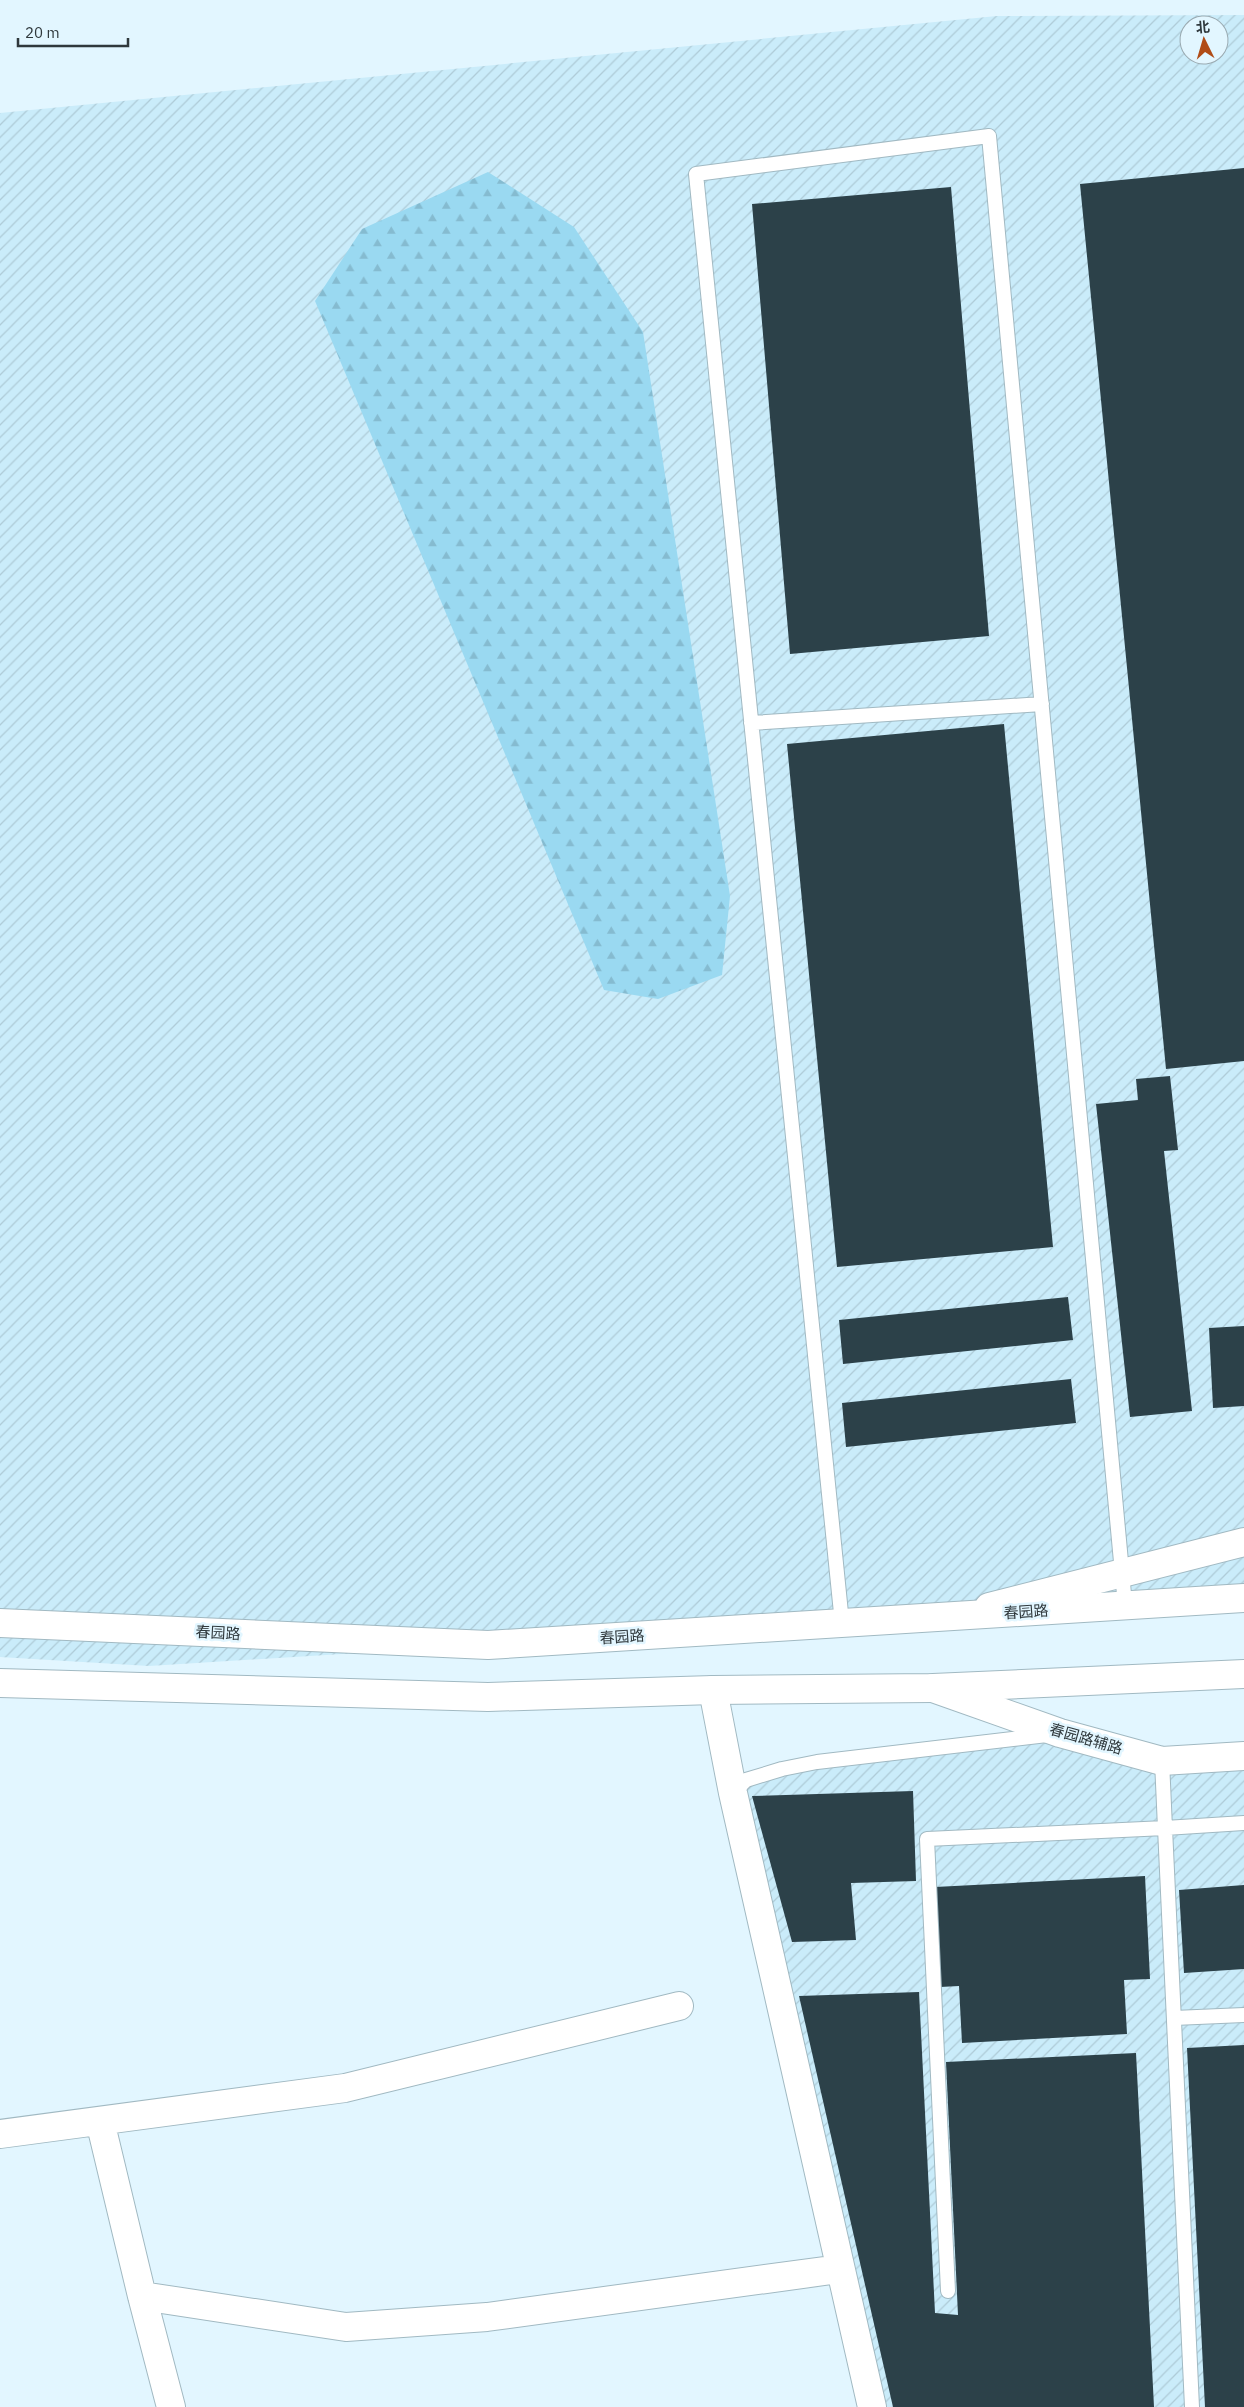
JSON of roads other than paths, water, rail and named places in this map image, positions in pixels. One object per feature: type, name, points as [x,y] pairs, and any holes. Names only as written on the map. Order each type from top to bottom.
[{"type":"street","points":[[955,1616],[1244,1542]]},
{"type":"street","name":"春园路","points":[[0,1624],[488,1645],[1244,1598]]},
{"type":"street","points":[[0,1683],[488,1697],[713,1690],[933,1688],[1244,1674]]},
{"type":"street","name":"春园路辅路","points":[[933,1688],[1060,1733],[1162,1761],[1244,1756]]},
{"type":"street","points":[[713,1690],[733,1793],[839,2269],[872,2407]]},
{"type":"street","points":[[0,2134],[345,2088],[679,2006]]},
{"type":"street","points":[[100,2121],[171,2407]]},
{"type":"street","points":[[142,2296],[346,2327],[487,2317],[839,2269]]},
{"type":"lane","points":[[842,1623],[696,174],[990,136],[1125,1605]]},
{"type":"lane","points":[[751,723],[1042,704]]},
{"type":"lane","points":[[733,1793],[746,1780],[782,1769],[817,1762],[1060,1733]]},
{"type":"lane","points":[[1162,1761],[1192,2407]]},
{"type":"lane","points":[[948,2291],[927,1839],[1244,1823]]},
{"type":"lane","points":[[1174,2018],[1244,2015]]}]
